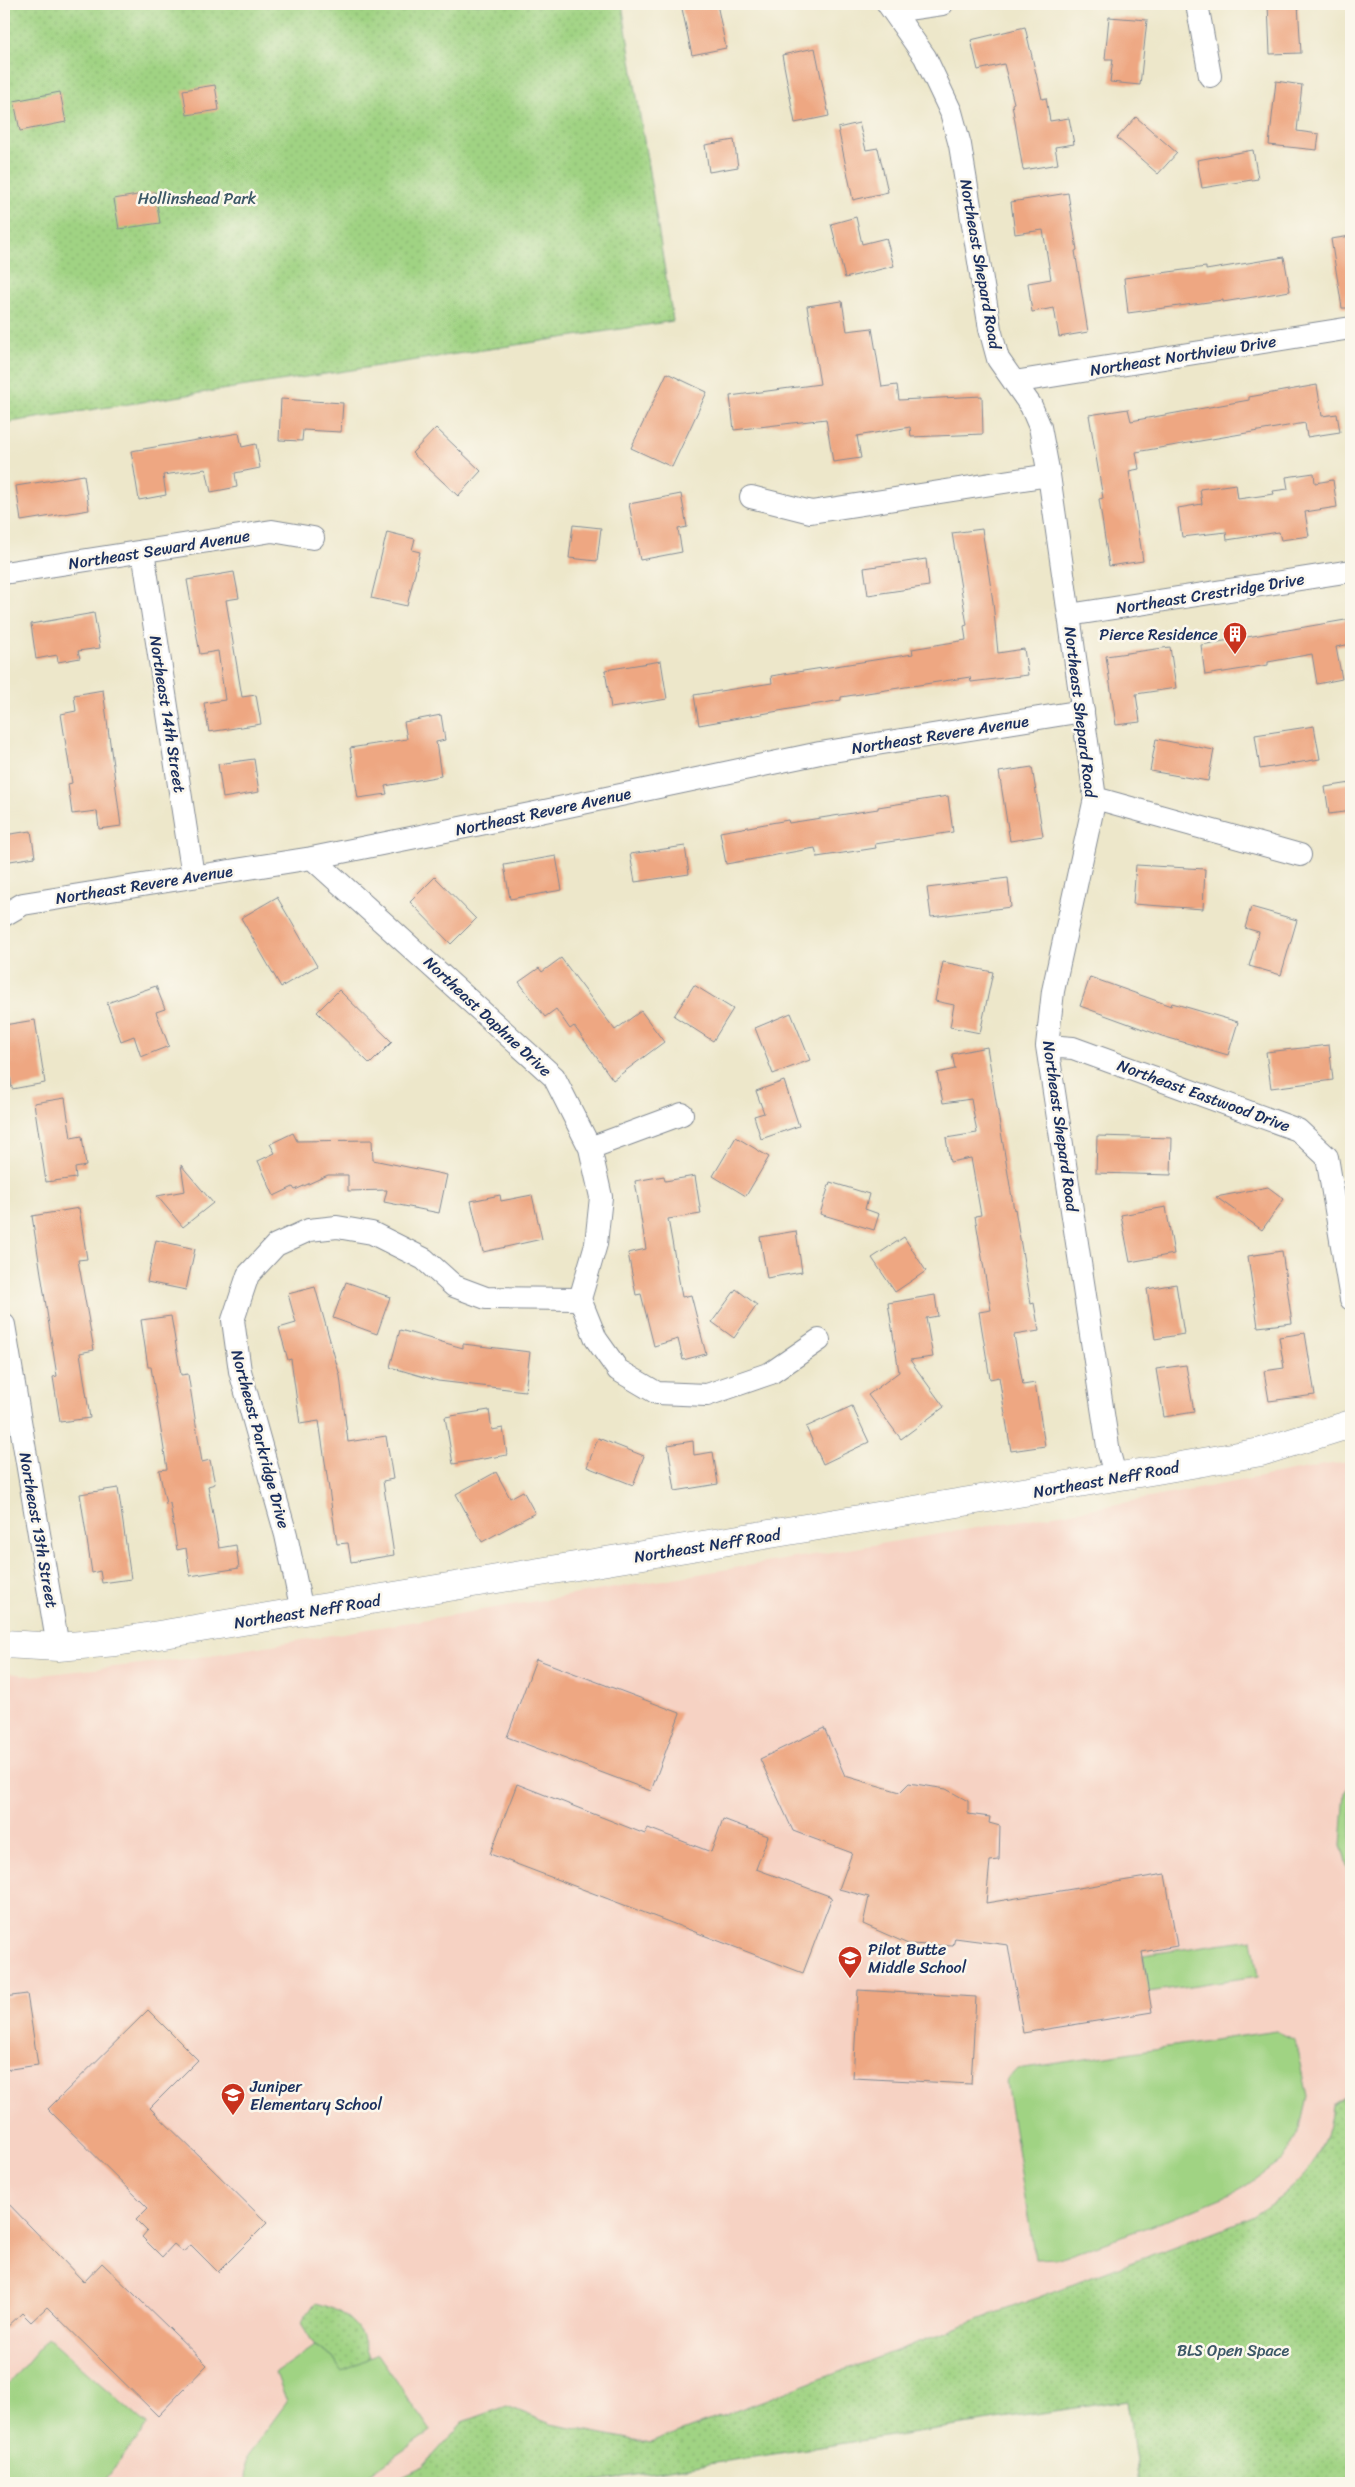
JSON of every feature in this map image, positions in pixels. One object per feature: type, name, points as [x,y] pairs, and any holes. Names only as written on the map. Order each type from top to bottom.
[{"type":"main road","name":"Northeast Neff Road","points":[[4,1644],[58,1647],[116,1642],[1116,1478],[1261,1452],[1351,1424]]},
{"type":"street","points":[[891,7],[942,4]]},
{"type":"street","points":[[1198,4],[1210,76]]},
{"type":"street","name":"Northeast Shepard Road","points":[[891,7],[925,57],[951,112],[960,145],[990,330],[998,360],[1031,406],[1040,427],[1049,475],[1094,798],[1053,991],[1047,1046],[1109,1453],[1116,1478]]},
{"type":"street","name":"Northeast Northview Drive","points":[[1014,382],[1351,328]]},
{"type":"street","points":[[751,496],[811,512],[1049,475]]},
{"type":"street","name":"Northeast Seward Avenue","points":[[4,573],[272,531],[313,538]]},
{"type":"street","name":"Northeast 14th Street","points":[[144,551],[193,876]]},
{"type":"street","name":"Northeast Crestridge Drive","points":[[1069,615],[1351,571]]},
{"type":"street","name":"Northeast Revere Avenue","points":[[4,915],[23,904],[312,858],[820,753],[1083,711]]},
{"type":"street","points":[[1094,798],[1300,855]]},
{"type":"street","name":"Northeast Daphne Drive","points":[[312,858],[554,1077],[590,1148],[601,1198],[596,1244],[580,1299]]},
{"type":"street","name":"Northeast Eastwood Drive","points":[[1047,1046],[1073,1048],[1298,1130],[1327,1157],[1351,1299]]},
{"type":"street","points":[[590,1148],[682,1114]]},
{"type":"street","name":"Northeast Parkridge Drive","points":[[302,1611],[286,1535],[240,1371],[233,1320],[248,1275],[276,1245],[309,1230],[337,1228],[372,1233],[424,1259],[454,1286],[486,1298],[580,1299]]},
{"type":"street","points":[[580,1299],[596,1339],[618,1370],[657,1393],[707,1394],[716,1392],[771,1373],[819,1340]]},
{"type":"street","name":"Northeast 13th Street","points":[[4,1325],[58,1647]]},
{"type":"shaded area","name":"Pilot Butte Middle School","points":[[1351,1462],[1351,2094],[1332,2106],[1330,2127],[1320,2153],[1303,2177],[1278,2200],[1247,2219],[650,2443],[551,2424],[507,2406],[463,2422],[423,2467],[390,2483],[4,2483],[4,1672],[31,1676],[187,1659],[1096,1508],[1324,1465]]},
{"type":"green space","name":"Hollinshead Park","points":[[4,4],[622,4],[673,321],[4,423]]},
{"type":"green space","points":[[1351,1778],[1351,1880],[1341,1845],[1345,1792]]},
{"type":"green space","points":[[1252,1939],[1258,1976],[1148,1992],[1143,1955]]},
{"type":"green space","points":[[1276,2031],[1295,2040],[1307,2097],[1300,2128],[1282,2160],[1240,2190],[1167,2220],[1059,2258],[1035,2259],[1006,2081],[1017,2069]]},
{"type":"green space","name":"BLS Open Space","points":[[1351,2094],[1351,2483],[1139,2483],[1127,2400],[584,2483],[390,2483],[423,2467],[463,2422],[507,2406],[551,2424],[650,2443],[1247,2219],[1293,2186],[1305,2173],[1315,2160],[1323,2144],[1329,2126],[1332,2106]]},
{"type":"green space","points":[[315,2303],[334,2310],[352,2322],[365,2341],[370,2358],[341,2372],[333,2358],[315,2346],[301,2323]]},
{"type":"green space","points":[[48,2338],[147,2425],[103,2483],[4,2483],[4,2389]]},
{"type":"green space","points":[[315,2346],[333,2358],[341,2371],[378,2354],[431,2431],[357,2483],[246,2483],[247,2456],[287,2402],[276,2373]]},
{"type":"building","points":[[681,4],[717,4],[726,48],[692,55]]},
{"type":"building","points":[[1268,4],[1298,4],[1301,53],[1270,54]]},
{"type":"building","points":[[1109,17],[1147,20],[1140,85],[1110,82],[1113,59],[1105,59]]},
{"type":"building","points":[[1025,27],[1042,99],[1046,98],[1050,121],[1069,118],[1074,144],[1055,147],[1058,164],[1023,170],[1012,104],[1014,103],[1004,64],[978,70],[971,40]]},
{"type":"building","points":[[815,48],[829,116],[795,123],[782,55]]},
{"type":"building","points":[[1276,81],[1302,85],[1297,131],[1319,134],[1317,150],[1269,145]]},
{"type":"building","points":[[215,85],[219,110],[187,115],[183,90]]},
{"type":"building","points":[[60,92],[66,122],[20,131],[14,101]]},
{"type":"building","points":[[1136,117],[1177,153],[1158,174],[1117,138]]},
{"type":"building","points":[[859,123],[866,150],[878,148],[888,192],[853,200],[838,128]]},
{"type":"building","points":[[734,140],[738,167],[709,172],[705,145]]},
{"type":"building","points":[[1253,150],[1258,179],[1202,188],[1197,160]]},
{"type":"building","points":[[155,192],[160,223],[119,229],[114,199]]},
{"type":"building","points":[[1068,193],[1088,332],[1059,337],[1054,308],[1032,312],[1028,283],[1051,279],[1043,230],[1015,234],[1011,202]]},
{"type":"building","points":[[856,217],[862,244],[886,238],[894,266],[845,278],[831,224]]},
{"type":"building","points":[[1351,236],[1351,308],[1342,308],[1331,239]]},
{"type":"building","points":[[1284,257],[1290,291],[1223,302],[1223,300],[1128,313],[1124,278],[1206,267],[1206,270]]},
{"type":"building","points":[[842,301],[847,331],[872,328],[882,387],[897,385],[899,400],[982,396],[983,434],[911,437],[910,427],[857,436],[861,458],[833,462],[826,419],[734,430],[730,396],[820,384],[807,306]]},
{"type":"building","points":[[667,373],[707,392],[672,467],[631,448]]},
{"type":"building","points":[[1317,385],[1322,416],[1337,414],[1340,432],[1307,437],[1305,423],[1136,452],[1139,469],[1129,471],[1143,561],[1109,566],[1099,499],[1103,498],[1089,415],[1128,409],[1131,421],[1249,400],[1249,397]]},
{"type":"building","points":[[281,399],[343,403],[341,432],[303,430],[302,441],[279,440]]},
{"type":"building","points":[[436,428],[481,471],[458,496],[412,453]]},
{"type":"building","points":[[239,433],[242,447],[256,444],[260,468],[235,473],[237,487],[211,492],[206,469],[163,475],[166,495],[139,500],[131,451]]},
{"type":"building","points":[[1314,473],[1315,483],[1333,480],[1337,507],[1305,512],[1309,536],[1281,540],[1279,532],[1227,540],[1226,532],[1182,537],[1178,508],[1202,504],[1200,489],[1236,484],[1238,499],[1274,494],[1273,491],[1288,489],[1286,477]]},
{"type":"building","points":[[84,475],[89,510],[21,521],[16,486]]},
{"type":"building","points":[[681,494],[687,527],[678,529],[682,552],[640,560],[629,504]]},
{"type":"building","points":[[573,525],[601,528],[597,561],[569,558]]},
{"type":"building","points":[[982,529],[993,602],[998,653],[1024,649],[1028,675],[971,682],[970,677],[841,697],[841,700],[699,725],[694,695],[772,683],[771,676],[913,654],[912,649],[966,640],[964,626],[967,625],[952,533]]},
{"type":"building","points":[[387,532],[415,539],[412,550],[420,552],[407,606],[371,598]]},
{"type":"building","points":[[926,559],[929,586],[868,595],[864,568]]},
{"type":"building","points":[[234,572],[239,598],[226,600],[242,697],[256,695],[261,724],[209,732],[204,703],[225,700],[218,651],[200,654],[187,580]]},
{"type":"building","points":[[94,613],[100,648],[78,651],[80,658],[58,662],[57,655],[36,659],[31,624]]},
{"type":"building","points":[[1351,619],[1351,644],[1336,647],[1342,679],[1317,684],[1312,654],[1268,662],[1268,665],[1205,675],[1201,645]]},
{"type":"building","points":[[1170,647],[1176,688],[1136,694],[1140,722],[1116,725],[1106,656]]},
{"type":"building","points":[[661,661],[667,699],[611,708],[605,670]]},
{"type":"building","points":[[103,690],[121,826],[99,829],[97,811],[72,814],[68,784],[72,783],[61,714],[76,711],[74,695]]},
{"type":"building","points":[[441,715],[445,740],[436,742],[441,776],[385,786],[387,794],[358,798],[350,748],[407,739],[404,722]]},
{"type":"building","points":[[1314,726],[1320,759],[1260,769],[1255,735]]},
{"type":"building","points":[[1156,739],[1214,750],[1208,781],[1150,771]]},
{"type":"building","points":[[254,759],[259,792],[223,798],[218,764]]},
{"type":"building","points":[[1032,767],[1043,836],[1010,841],[999,772]]},
{"type":"building","points":[[1351,783],[1351,811],[1329,814],[1325,787]]},
{"type":"building","points":[[948,796],[953,832],[875,844],[876,848],[817,857],[815,848],[726,864],[720,832],[788,820],[789,823],[878,809],[878,807]]},
{"type":"building","points":[[31,831],[35,857],[4,862],[4,835]]},
{"type":"building","points":[[685,846],[689,874],[635,882],[630,854]]},
{"type":"building","points":[[556,856],[562,890],[510,899],[504,865]]},
{"type":"building","points":[[1136,865],[1205,869],[1203,909],[1133,904]]},
{"type":"building","points":[[435,877],[476,919],[451,944],[410,902]]},
{"type":"building","points":[[1008,878],[1011,907],[931,917],[927,888]]},
{"type":"building","points":[[277,897],[317,966],[281,987],[241,918]]},
{"type":"building","points":[[1251,907],[1297,920],[1281,975],[1249,966],[1259,932],[1245,928]]},
{"type":"building","points":[[561,958],[615,1030],[641,1011],[664,1042],[613,1080],[574,1026],[570,1029],[556,1009],[545,1017],[519,982],[539,968],[542,972]]},
{"type":"building","points":[[943,962],[993,972],[980,1033],[950,1027],[954,1005],[935,1001]]},
{"type":"building","points":[[1090,977],[1171,1006],[1172,1003],[1238,1022],[1228,1055],[1162,1036],[1080,1006]]},
{"type":"building","points":[[694,985],[733,1009],[713,1041],[674,1016]]},
{"type":"building","points":[[156,986],[165,1009],[156,1012],[169,1046],[141,1057],[134,1036],[121,1041],[107,1003]]},
{"type":"building","points":[[339,990],[392,1042],[370,1064],[317,1012]]},
{"type":"building","points":[[791,1013],[810,1060],[773,1074],[755,1028]]},
{"type":"building","points":[[35,1020],[45,1083],[12,1089],[4,1025]]},
{"type":"building","points":[[1329,1045],[1333,1080],[1271,1088],[1266,1052]]},
{"type":"building","points":[[987,1047],[1031,1304],[1034,1303],[1039,1331],[1014,1335],[1023,1385],[1035,1383],[1045,1446],[1011,1451],[999,1377],[990,1379],[979,1312],[991,1310],[975,1216],[981,1215],[971,1158],[950,1162],[946,1138],[977,1133],[971,1099],[943,1103],[937,1073],[955,1069],[952,1054]]},
{"type":"building","points":[[784,1081],[799,1126],[761,1139],[754,1116],[764,1113],[756,1091]]},
{"type":"building","points":[[65,1098],[71,1138],[82,1136],[86,1166],[75,1168],[76,1178],[46,1182],[34,1103]]},
{"type":"building","points":[[293,1133],[297,1141],[372,1140],[373,1160],[447,1175],[439,1213],[384,1202],[387,1190],[348,1191],[348,1175],[328,1175],[295,1190],[293,1187],[274,1196],[258,1161],[275,1153],[270,1144]]},
{"type":"building","points":[[1097,1136],[1172,1138],[1171,1175],[1096,1173]]},
{"type":"building","points":[[736,1137],[769,1157],[746,1196],[713,1176]]},
{"type":"building","points":[[181,1165],[213,1203],[183,1227],[157,1196],[185,1191]]},
{"type":"building","points":[[664,1176],[665,1181],[695,1176],[701,1214],[668,1219],[682,1297],[691,1295],[706,1354],[683,1360],[678,1339],[654,1346],[641,1294],[636,1295],[628,1253],[646,1249],[635,1181]]},
{"type":"building","points":[[830,1182],[869,1194],[865,1209],[879,1214],[874,1230],[820,1214]]},
{"type":"building","points":[[1268,1187],[1284,1199],[1262,1230],[1216,1197]]},
{"type":"building","points":[[500,1195],[501,1201],[532,1195],[542,1239],[483,1252],[471,1201]]},
{"type":"building","points":[[1166,1207],[1174,1254],[1130,1262],[1121,1215]]},
{"type":"building","points":[[79,1208],[87,1259],[78,1260],[94,1350],[80,1353],[90,1418],[60,1422],[53,1377],[57,1376],[32,1216]]},
{"type":"building","points":[[796,1231],[802,1272],[767,1278],[760,1237]]},
{"type":"building","points":[[904,1237],[926,1271],[895,1292],[872,1258]]},
{"type":"building","points":[[156,1240],[195,1249],[186,1290],[147,1282]]},
{"type":"building","points":[[1282,1251],[1292,1323],[1258,1327],[1248,1256]]},
{"type":"building","points":[[346,1282],[390,1297],[377,1334],[333,1318]]},
{"type":"building","points":[[1176,1284],[1184,1334],[1155,1339],[1147,1289]]},
{"type":"building","points":[[315,1287],[340,1376],[348,1442],[386,1436],[393,1479],[383,1481],[394,1555],[351,1562],[348,1543],[337,1544],[319,1421],[300,1424],[291,1359],[288,1360],[279,1328],[296,1323],[288,1294]]},
{"type":"building","points":[[736,1289],[757,1305],[734,1338],[712,1322]]},
{"type":"building","points":[[935,1295],[938,1316],[926,1318],[933,1357],[910,1360],[944,1407],[901,1439],[868,1395],[899,1372],[888,1303]]},
{"type":"building","points":[[171,1316],[181,1375],[188,1374],[202,1462],[210,1460],[215,1484],[208,1486],[219,1548],[236,1545],[239,1568],[190,1576],[186,1548],[177,1550],[170,1503],[166,1504],[159,1470],[167,1469],[151,1367],[148,1367],[141,1320]]},
{"type":"building","points":[[400,1330],[463,1348],[463,1344],[530,1352],[525,1391],[438,1381],[390,1367]]},
{"type":"building","points":[[1305,1333],[1315,1395],[1269,1401],[1264,1371],[1284,1368],[1279,1337]]},
{"type":"building","points":[[1186,1365],[1194,1412],[1164,1417],[1156,1369]]},
{"type":"building","points":[[852,1406],[869,1442],[823,1464],[806,1427]]},
{"type":"building","points":[[489,1410],[492,1430],[503,1428],[507,1455],[453,1464],[445,1417]]},
{"type":"building","points":[[598,1438],[644,1456],[633,1485],[587,1467]]},
{"type":"building","points":[[693,1441],[694,1455],[713,1452],[718,1484],[675,1491],[668,1445]]},
{"type":"building","points":[[496,1472],[510,1498],[523,1491],[535,1513],[482,1542],[456,1494]]},
{"type":"building","points":[[118,1488],[131,1579],[102,1583],[100,1571],[92,1573],[80,1494]]},
{"type":"building","points":[[536,1659],[680,1713],[651,1791],[507,1737]]},
{"type":"building","points":[[824,1728],[845,1776],[900,1792],[909,1783],[946,1789],[968,1801],[968,1814],[990,1817],[989,1823],[1000,1826],[999,1860],[990,1861],[986,1903],[1165,1874],[1177,1946],[1142,1952],[1152,2012],[1023,2033],[1008,1945],[955,1938],[953,1946],[908,1944],[863,1924],[869,1897],[839,1889],[852,1853],[793,1831],[760,1759]]},
{"type":"building","points":[[517,1784],[645,1834],[648,1828],[711,1852],[723,1819],[768,1836],[756,1869],[832,1897],[803,1973],[490,1854]]},
{"type":"building","points":[[858,1990],[976,1997],[971,2084],[853,2078]]},
{"type":"building","points":[[27,1994],[38,2065],[4,2070],[4,1997]]},
{"type":"building","points":[[148,2010],[198,2060],[150,2108],[267,2223],[218,2272],[191,2245],[183,2252],[174,2244],[162,2257],[142,2237],[147,2231],[136,2220],[148,2208],[48,2109]]},
{"type":"building","points":[[4,2199],[84,2282],[102,2263],[207,2365],[158,2416],[47,2307],[31,2322],[22,2313],[4,2330]]},
{"type":"place","name":"Pierce Residence","points":[[1235,655]]},
{"type":"place","name":"Pilot Butte Middle School","points":[[850,1979]]},
{"type":"place","name":"Juniper Elementary School","points":[[233,2116]]}]
